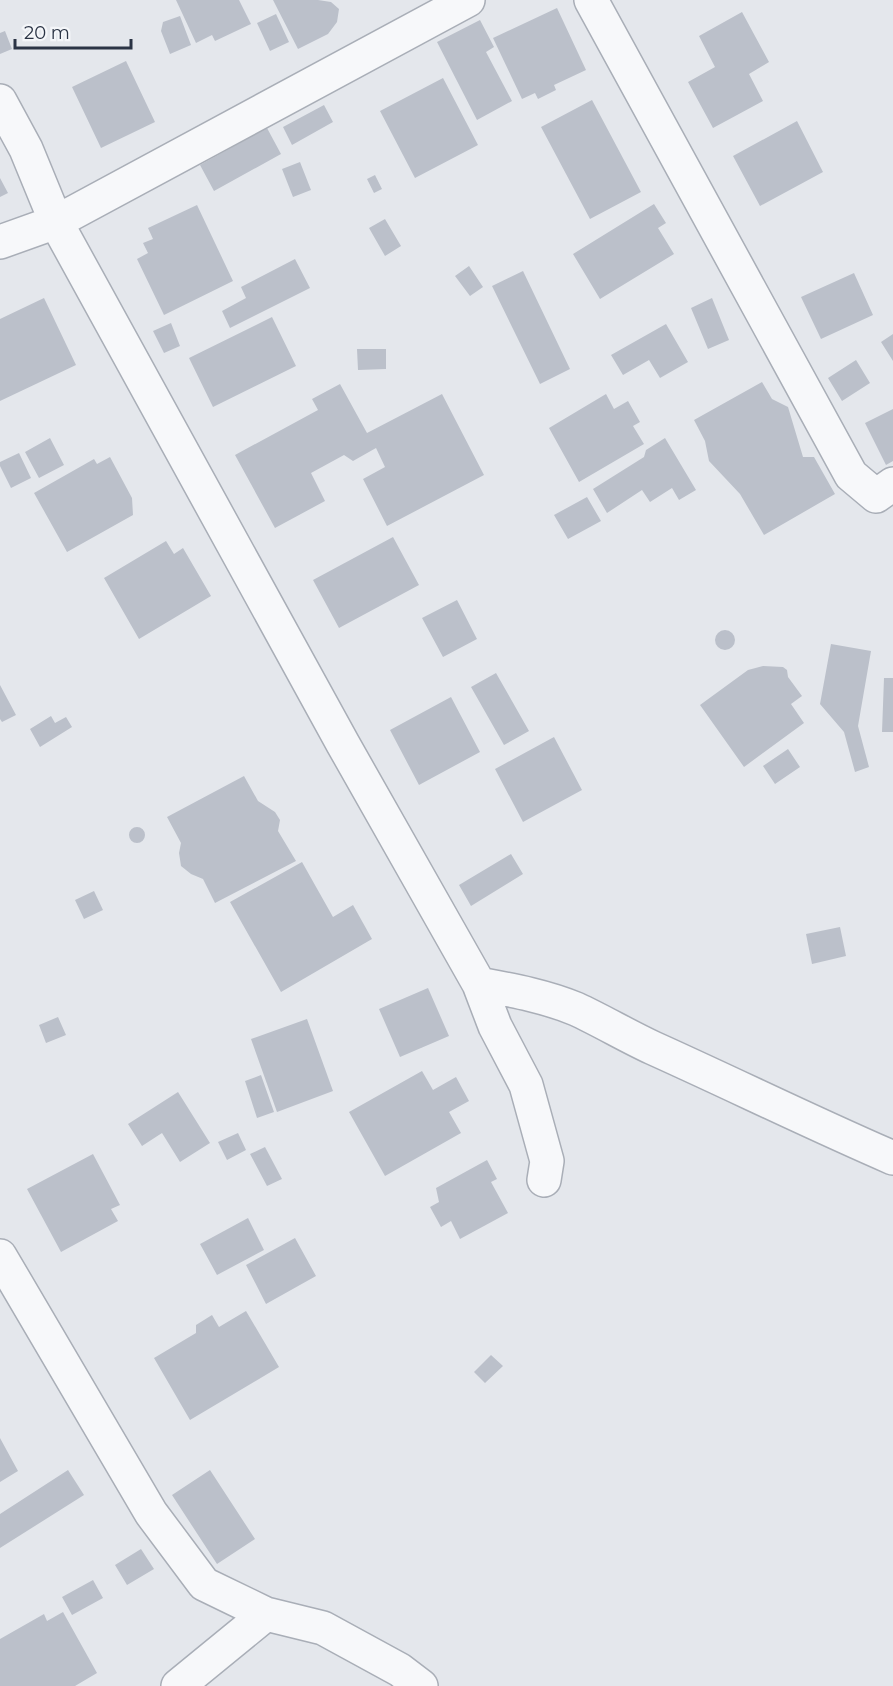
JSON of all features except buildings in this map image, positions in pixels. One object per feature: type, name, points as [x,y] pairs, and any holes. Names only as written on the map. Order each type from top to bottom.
[{"type":"street","points":[[0,242],[56,222],[468,0]]},
{"type":"street","points":[[591,0],[851,475],[882,499]]},
{"type":"street","points":[[0,101],[26,149],[56,222],[309,683],[479,984],[495,1026],[526,1085],[547,1161],[544,1180]]},
{"type":"street","points":[[479,984],[524,993],[574,1009],[807,1121],[893,1158]]},
{"type":"street","points":[[0,1256],[151,1513],[204,1584],[266,1614],[323,1628],[400,1671],[421,1686]]},
{"type":"street","points":[[178,1686],[266,1614]]}]
